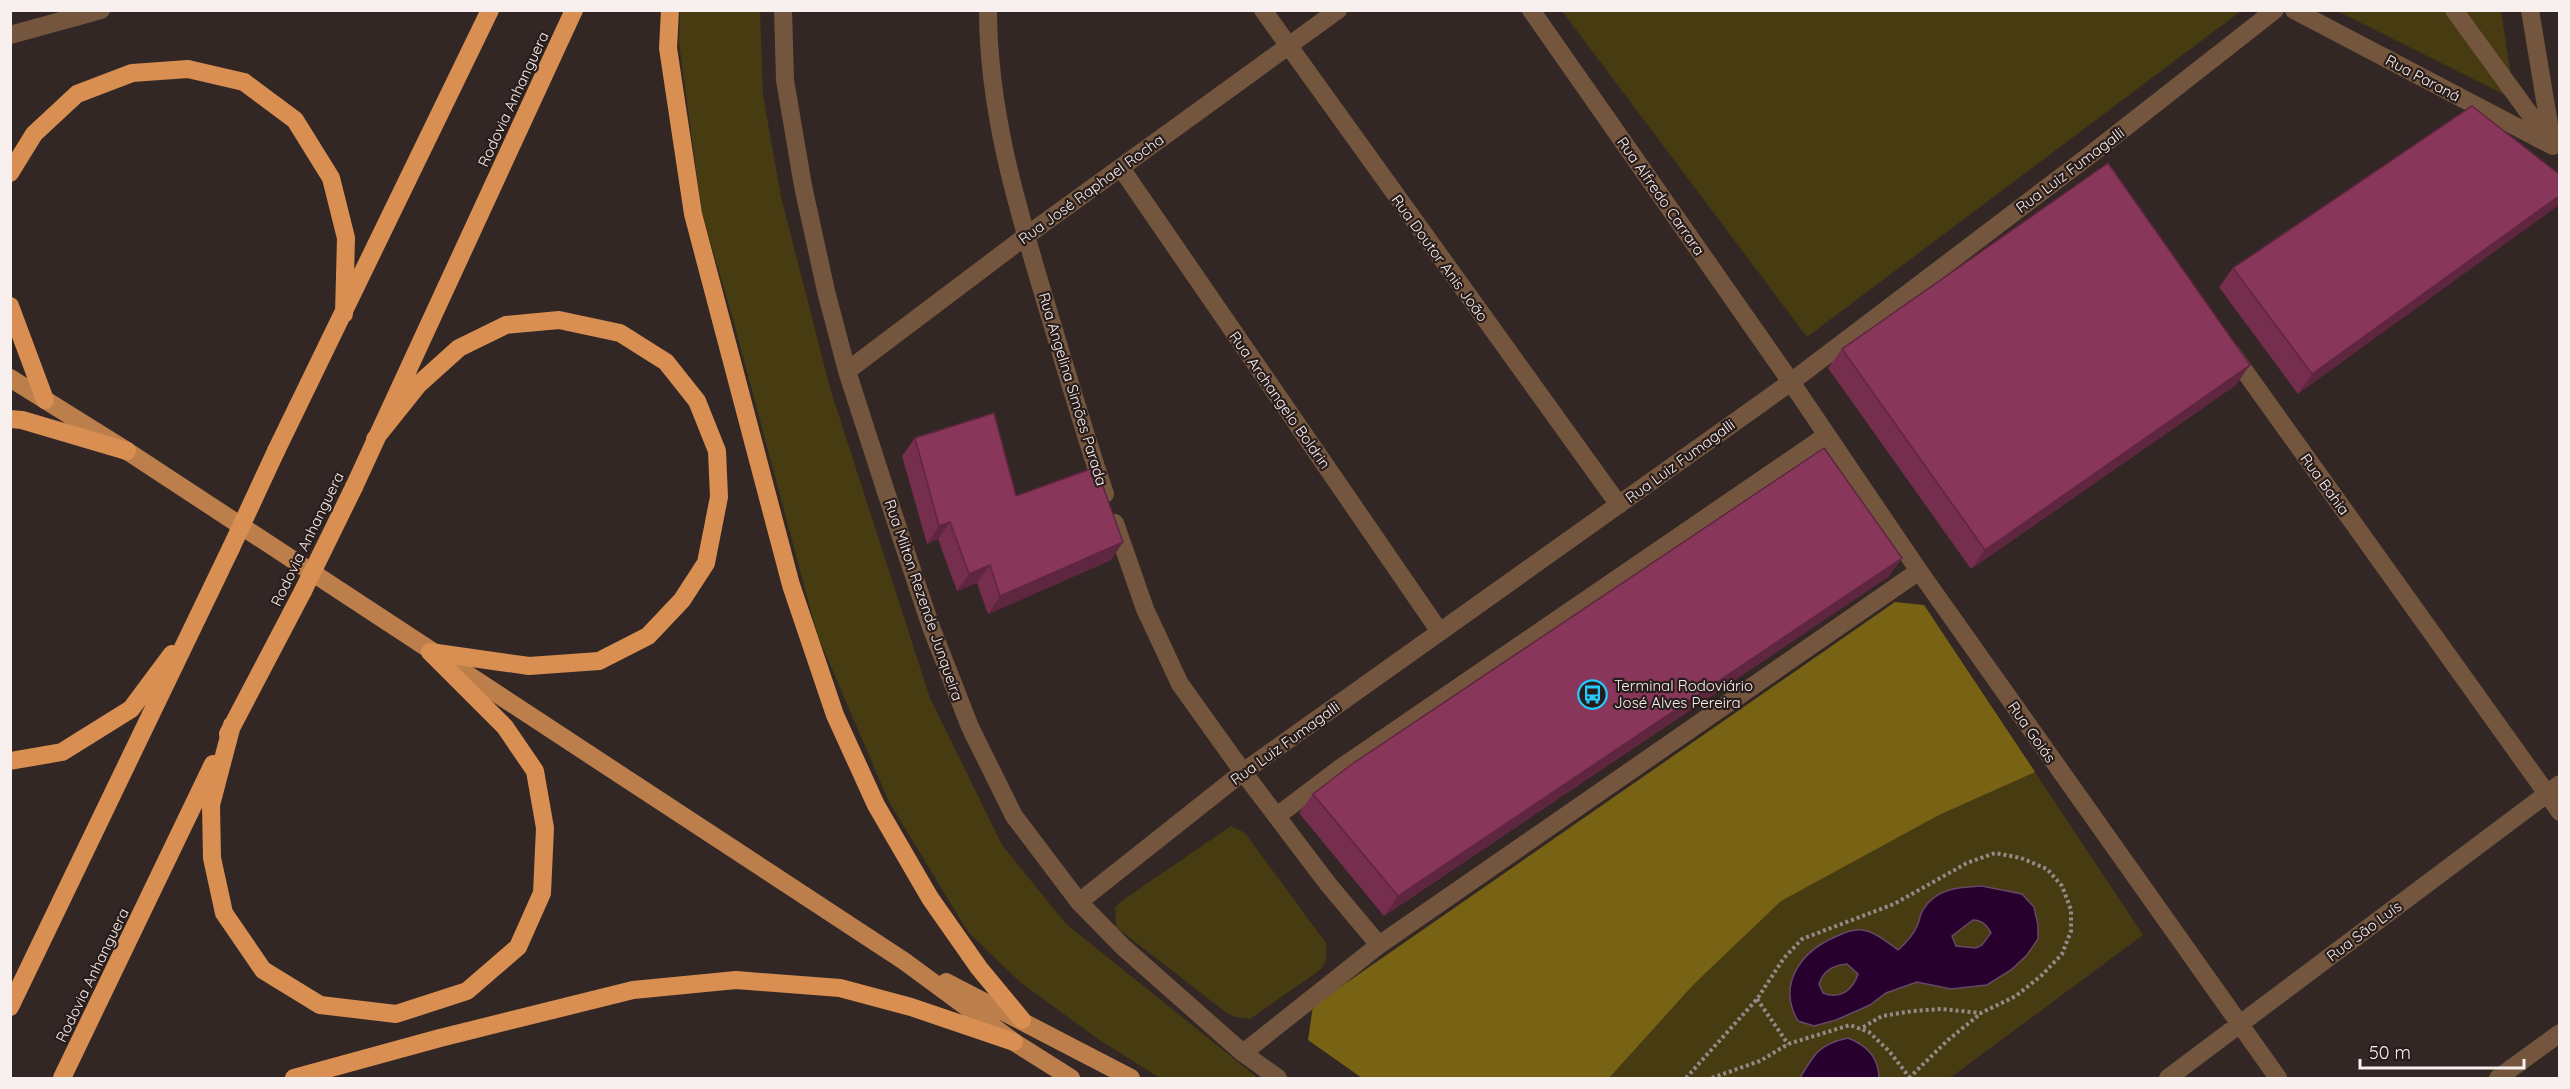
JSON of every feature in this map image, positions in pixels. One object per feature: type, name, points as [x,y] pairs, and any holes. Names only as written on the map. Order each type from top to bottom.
[{"type":"highway","points":[[10,1006],[490,10]]},
{"type":"highway","name":"Rodovia Anhanguera","points":[[62,1078],[232,725],[303,591],[354,487],[574,10]]},
{"type":"highway","points":[[670,10],[668,48],[693,214],[791,585],[835,715],[876,805],[930,898],[980,968],[1022,1020]]},
{"type":"highway","points":[[10,173],[34,134],[77,94],[132,73],[165,70],[188,69],[244,82],[295,120],[331,178],[346,238],[344,314]]},
{"type":"highway","points":[[10,306],[45,400]]},
{"type":"highway","points":[[375,439],[419,384],[459,348],[506,325],[559,320],[620,333],[666,362],[697,401],[717,451],[719,496],[706,563],[682,600],[648,636],[599,661],[529,666],[430,652]]},
{"type":"highway","points":[[10,419],[22,420],[127,451]]},
{"type":"highway","points":[[10,761],[62,752],[130,709],[198,619]]},
{"type":"highway","points":[[232,725],[211,805],[212,858],[224,913],[263,970],[320,1005],[396,1014],[467,991],[518,946],[542,893],[545,828],[535,771],[505,727],[430,652]]},
{"type":"highway","points":[[294,1078],[440,1038],[633,990],[736,980],[840,988],[910,1007],[1014,1042]]},
{"type":"main road","points":[[10,378],[127,451],[904,961],[1014,1042],[1071,1078]]},
{"type":"main road","points":[[904,961],[1131,1078]]},
{"type":"street","points":[[10,35],[101,10]]},
{"type":"street","name":"Rua Milton Rezende Junqueira","points":[[783,10],[785,80],[803,186],[848,371],[931,627],[970,727],[1014,816],[1079,902],[1123,946],[1243,1053],[1278,1078]]},
{"type":"street","name":"Rua Angelina Simões Parada","points":[[988,10],[991,85],[1000,135],[1026,236],[1088,441],[1145,609],[1180,684],[1328,884],[1379,945]]},
{"type":"street","name":"Rua Doutor Anis João","points":[[1263,10],[1619,505]]},
{"type":"street","name":"Rua José Raphael Rocha","points":[[848,371],[1026,236],[1338,10]]},
{"type":"street","name":"Rua Alfredo Carrara","points":[[1531,10],[1791,382]]},
{"type":"street","name":"Rua Luiz Fumagalli","points":[[1079,902],[1243,772],[1791,382],[2094,160],[2275,10]]},
{"type":"street","name":"Rua Paraná","points":[[2294,10],[2556,151]]},
{"type":"street","points":[[2454,10],[2556,151]]},
{"type":"street","points":[[2530,10],[2556,151]]},
{"type":"street","name":"Rua Archangelo Boldrin","points":[[1121,168],[1440,632]]},
{"type":"street","name":"Rua Bahia","points":[[2220,337],[2553,789],[2559,812]]},
{"type":"street","name":"Rua Goiás","points":[[1791,382],[1919,572],[2239,1027],[2278,1078]]},
{"type":"street","points":[[1277,816],[1339,769],[1827,435]]},
{"type":"street","points":[[1243,1053],[1379,945],[1919,572]]},
{"type":"street","name":"Rua São Luís","points":[[2168,1078],[2239,1027],[2553,789]]},
{"type":"street","points":[[2498,1078],[2559,1033]]},
{"type":"path","points":[[1686,1078],[1757,999],[1784,958],[1802,939],[1894,904],[1967,862],[1995,853],[2021,858],[2047,869],[2062,886],[2071,910],[2071,931],[2062,954],[2042,975],[2016,996],[1981,1013],[1948,1040],[1910,1078],[1889,1051],[1869,1032],[1850,1025],[1788,1044],[1760,1060],[1712,1078]]},
{"type":"path","points":[[1757,999],[1788,1044]]},
{"type":"path","points":[[1860,1029],[1881,1016],[1912,1011],[1941,1009],[1981,1013]]},
{"type":"shaded area","points":[[680,11],[760,11],[763,95],[781,197],[830,388],[930,698],[1002,845],[1066,924],[1258,1078],[1160,1078],[1101,1041],[1021,983],[968,932],[889,802],[817,634],[733,319],[702,213],[679,43]]},
{"type":"shaded area","points":[[1562,11],[2241,11],[1807,337]]},
{"type":"shaded area","points":[[2337,11],[2501,11],[2515,100]]},
{"type":"shaded area","points":[[1895,602],[1924,605],[2035,772],[1939,815],[1781,901],[1693,985],[1609,1078],[1362,1078],[1308,1040],[1313,1006]]},
{"type":"shaded area","points":[[1924,605],[2143,935],[1950,1078],[1362,1078],[1308,1040]]},
{"type":"shaded area","points":[[1231,826],[1245,833],[1326,943],[1326,958],[1320,970],[1250,1019],[1228,1014],[1116,927],[1115,908],[1120,902]]},
{"type":"shaded area","points":[[1982,886],[2022,894],[2034,907],[2038,939],[2027,955],[2011,970],[1987,985],[1951,989],[1917,982],[1886,993],[1870,1005],[1836,1020],[1814,1026],[1798,1021],[1792,1008],[1791,983],[1802,961],[1811,951],[1838,936],[1859,930],[1877,935],[1898,950],[1912,935],[1922,912],[1934,897],[1957,888]],"holes":[[[1973,920],[1984,924],[1991,933],[1982,945],[1976,948],[1956,946],[1952,936]],[[1847,964],[1858,974],[1853,985],[1840,994],[1823,993],[1819,984],[1826,972],[1833,967]]]},
{"type":"shaded area","points":[[1848,1038],[1866,1048],[1874,1058],[1879,1078],[1800,1078],[1818,1051],[1830,1043]]},
{"type":"building","points":[[2472,106],[2559,174],[2559,196],[2312,374],[2233,268]]},
{"type":"building","points":[[2108,163],[2250,365],[1985,550],[1842,349]]},
{"type":"building","points":[[994,413],[1016,496],[1096,467],[1123,542],[1000,596],[990,565],[969,574],[950,522],[939,526],[915,438]]},
{"type":"building","name":"Terminal Rodoviário José Alves Pereira","points":[[1824,448],[1902,558],[1398,896],[1313,794],[1352,764]]},
{"type":"place","name":"Terminal Rodoviário José Alves Pereira","points":[[1593,694]]}]
